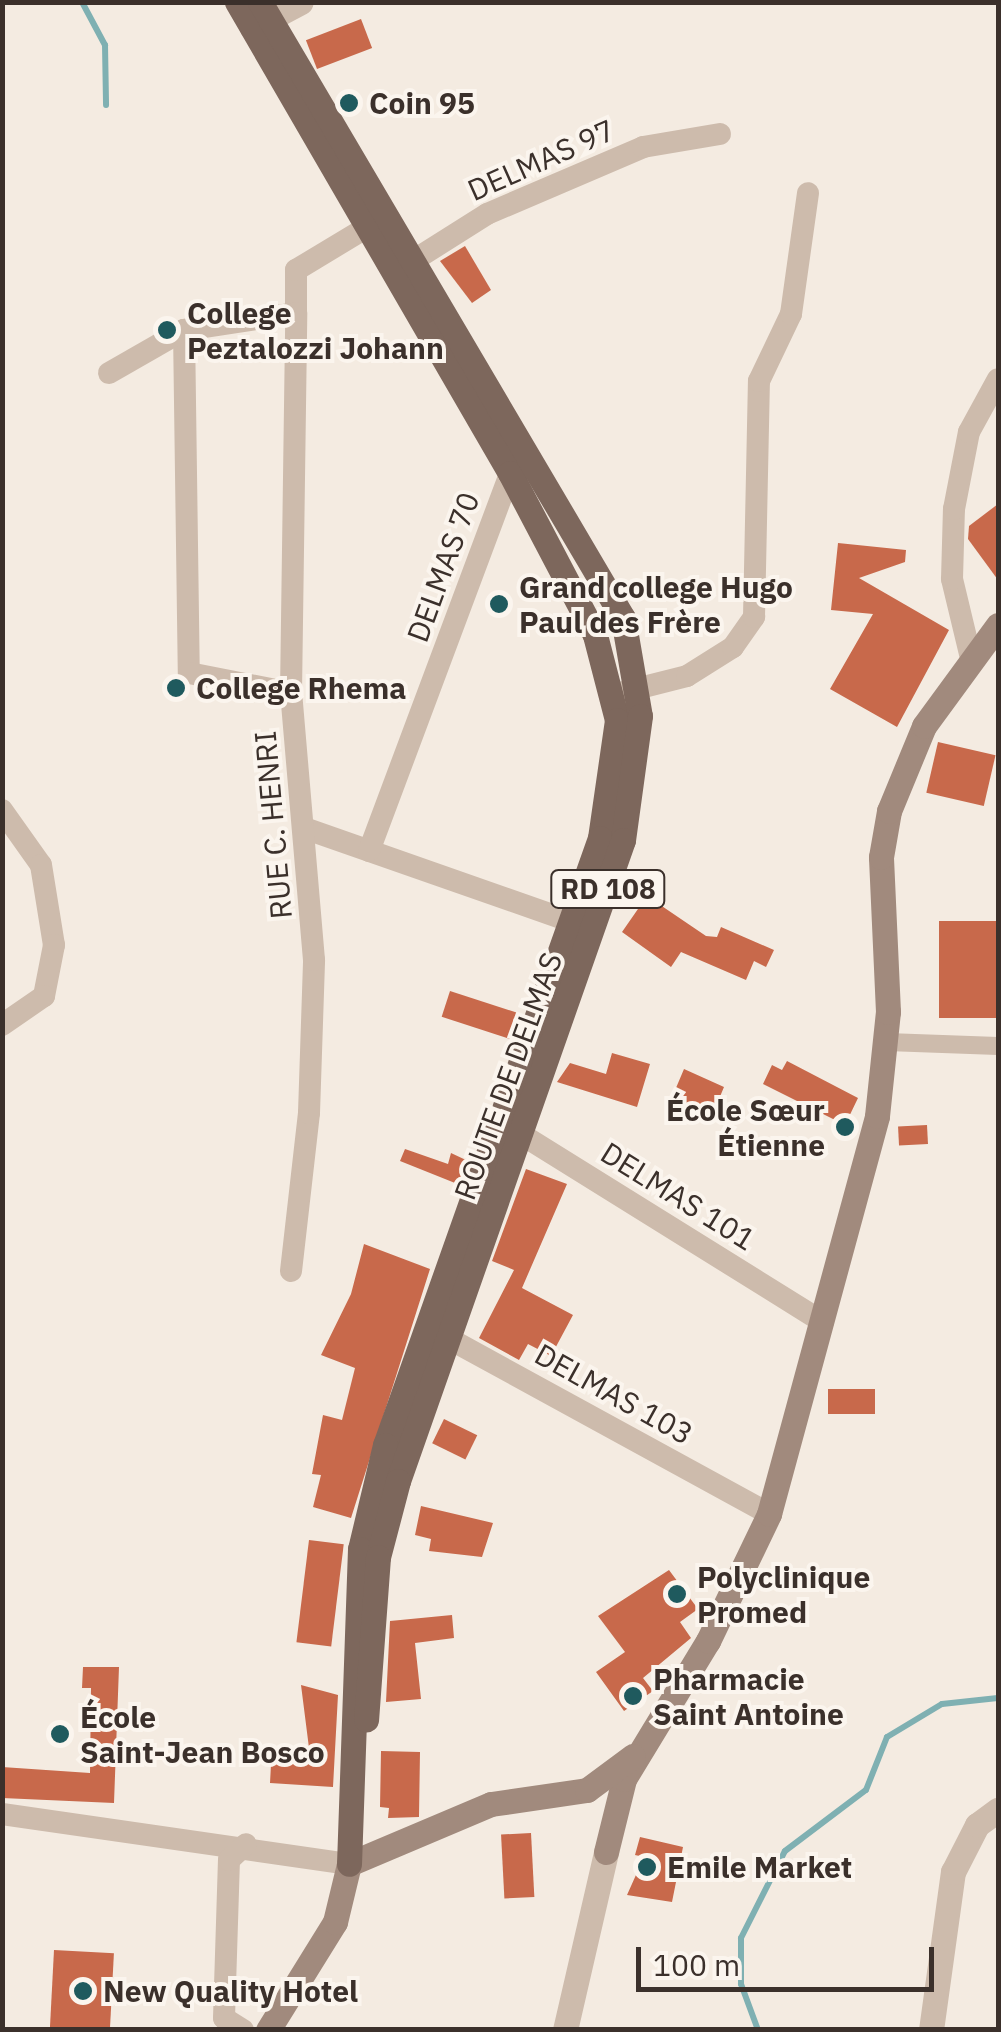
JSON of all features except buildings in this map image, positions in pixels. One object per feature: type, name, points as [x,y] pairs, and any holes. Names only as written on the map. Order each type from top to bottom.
[{"type":"main road","name":"ROUTE DE DELMAS","points":[[237,2],[261,16],[406,265],[622,618],[624,692],[600,838],[510,1128],[439,1333],[385,1444],[360,1549],[346,1817],[352,1837],[349,1864],[334,1922],[268,2030]]},
{"type":"main road","name":"ROUTE DE DELMAS","points":[[261,16],[369,226],[406,265],[596,634],[624,692],[640,756],[624,840],[510,1128]]},
{"type":"main road","points":[[606,1852],[615,1804],[641,1749],[708,1641],[769,1514],[858,1204],[887,1042],[880,916],[889,811],[924,726],[970,654],[998,625]]},
{"type":"main road","points":[[349,1864],[492,1804],[587,1790],[641,1749]]},
{"type":"main road","points":[[564,1795],[601,1825],[606,1852]]},
{"type":"street","points":[[261,16],[301,2]]},
{"type":"street","name":"DELMAS 97","points":[[406,265],[488,214],[643,147],[720,134]]},
{"type":"street","points":[[624,692],[688,676],[733,648],[754,618],[758,381],[791,314],[808,193]]},
{"type":"street","name":"RUE C. HENRI","points":[[291,1272],[309,1113],[314,960],[290,693],[296,270],[369,226]]},
{"type":"street","points":[[110,373],[184,330],[296,313]]},
{"type":"street","points":[[184,330],[189,673],[290,693]]},
{"type":"street","points":[[970,654],[952,579],[954,509],[969,432],[998,379]]},
{"type":"street","name":"DELMAS 70","points":[[369,851],[510,473]]},
{"type":"street","points":[[2,810],[41,865],[54,945],[44,996],[2,1025]]},
{"type":"street","points":[[304,828],[572,922]]},
{"type":"street","points":[[887,1042],[998,1046]]},
{"type":"street","name":"DELMAS 101","points":[[510,1128],[822,1322]]},
{"type":"street","name":"DELMAS 103","points":[[439,1333],[769,1514]]},
{"type":"street","points":[[931,2030],[953,1872],[977,1825],[998,1810]]},
{"type":"street","points":[[2,1814],[246,1844],[349,1864]]},
{"type":"street","points":[[243,2030],[224,2018],[230,1860],[246,1844]]},
{"type":"street","points":[[565,2030],[606,1852]]},
{"type":"waterway","points":[[82,2],[105,45],[106,105]]},
{"type":"waterway","points":[[758,2030],[741,1984],[741,1938],[785,1851],[866,1790],[887,1737],[942,1704],[998,1698]]},
{"type":"place","name":"Coin 95","points":[[349,103]]},
{"type":"place","name":"College Peztalozzi Johann","points":[[167,330]]},
{"type":"place","name":"Grand college Hugo Paul des Frère","points":[[499,604]]},
{"type":"place","name":"College Rhema","points":[[176,688]]},
{"type":"place","name":"École Sœur Étienne","points":[[845,1127]]},
{"type":"place","name":"Polyclinique Promed","points":[[677,1594]]},
{"type":"place","name":"Pharmacie Saint Antoine","points":[[633,1696]]},
{"type":"place","name":"École Saint-Jean Bosco","points":[[60,1734]]},
{"type":"place","name":"Emile Market","points":[[647,1867]]},
{"type":"place","name":"New Quality Hotel","points":[[83,1991]]}]
